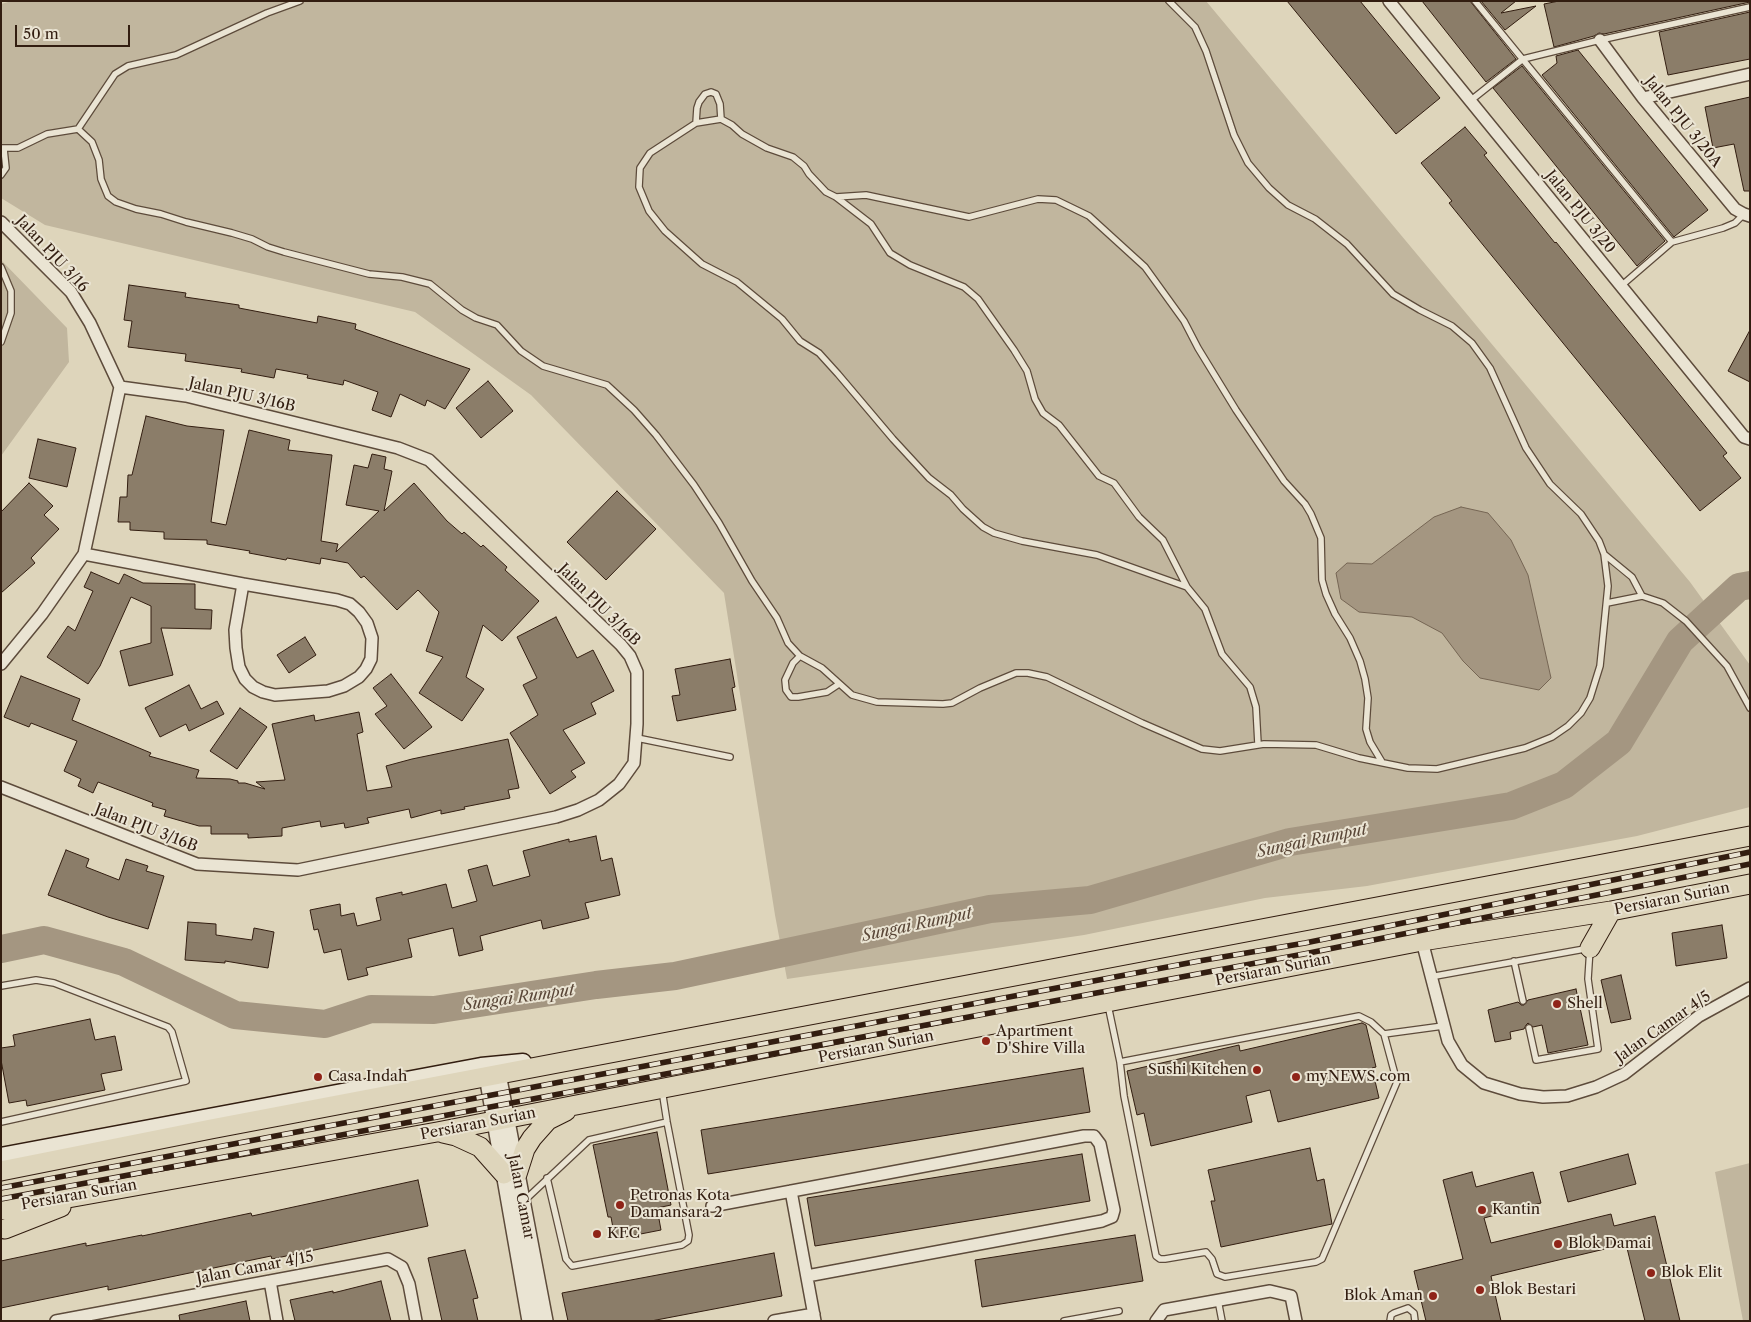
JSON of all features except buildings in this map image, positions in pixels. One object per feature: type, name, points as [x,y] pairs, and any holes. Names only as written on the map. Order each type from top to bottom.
[{"type":"main road","points":[[1,1171],[211,1128],[1750,836]]},
{"type":"main road","name":"Persiaran Surian","points":[[1,1210],[437,1132],[1422,941],[1611,911],[1750,884]]},
{"type":"main road","points":[[1590,948],[1611,911]]},
{"type":"main road","points":[[1,1156],[481,1066],[608,1053]]},
{"type":"main road","points":[[437,1132],[456,1136],[480,1147],[511,1174],[532,1138],[548,1120],[578,1104]]},
{"type":"main road","points":[[3,1229],[107,1190]]},
{"type":"street","name":"Jalan PJU 3/20","points":[[1389,1],[1744,437],[1750,439]]},
{"type":"street","name":"Jalan PJU 3/20A","points":[[1600,40],[1643,98],[1736,209],[1747,215]]},
{"type":"street","points":[[1643,98],[1750,74]]},
{"type":"street","name":"Jalan PJU 3/16","points":[[1,222],[70,292],[90,323],[120,387]]},
{"type":"street","points":[[1,664],[42,614],[84,554],[120,387]]},
{"type":"street","name":"Jalan PJU 3/16B","points":[[1,787],[197,864],[298,870],[556,817],[578,810],[599,800],[619,784],[634,763],[637,672],[630,656],[621,645],[429,460],[398,448],[195,399],[120,387]]},
{"type":"street","points":[[84,554],[337,600],[350,604],[368,623],[372,638],[371,659],[366,669],[359,677],[344,686],[328,690],[275,695],[253,687],[239,667],[236,648],[235,630],[243,584]]},
{"type":"street","name":"Jalan Camar 4/5","points":[[1422,941],[1448,1042],[1462,1065],[1484,1083],[1520,1094],[1543,1097],[1567,1096],[1596,1087],[1624,1074],[1698,1016],[1750,988]]},
{"type":"street","name":"Jalan Camar","points":[[493,1075],[511,1174],[530,1321]]},
{"type":"street","points":[[712,1206],[1084,1136],[1094,1136],[1100,1144],[1114,1210],[1112,1217],[1102,1221],[807,1276]]},
{"type":"street","name":"Jalan Camar","points":[[511,1174],[522,1202],[545,1321]]},
{"type":"street","points":[[774,1321],[814,1317],[791,1191]]},
{"type":"street","name":"Jalan Camar 4/15","points":[[56,1321],[388,1259],[402,1267],[409,1284],[416,1321]]},
{"type":"street","points":[[270,1281],[277,1321]]},
{"type":"street","points":[[1156,1321],[1164,1310],[1270,1291],[1292,1296],[1296,1321]]},
{"type":"lane","points":[[1,175],[6,168],[3,149],[18,148],[47,134],[78,129],[115,74],[128,66],[176,55],[267,13],[300,1]]},
{"type":"lane","points":[[78,129],[92,142],[99,160],[101,179],[108,196],[116,202],[136,210],[162,214],[232,233],[284,252],[369,274],[402,277],[430,284],[462,310],[476,318],[497,325],[521,351],[543,366],[607,385],[634,410],[681,467],[720,523],[752,581],[776,618],[788,643],[800,656],[822,668],[852,695],[876,702],[952,703],[980,688],[1016,673],[1028,673],[1047,677],[1142,723],[1202,749],[1220,751],[1258,744],[1316,746],[1408,768],[1437,769],[1525,748],[1552,737],[1568,726],[1581,713],[1590,698],[1600,666],[1608,586],[1604,554],[1591,528],[1581,514],[1550,484],[1526,448],[1490,368],[1472,343],[1452,326],[1393,294],[1347,244],[1315,219],[1288,205],[1269,188],[1248,163],[1234,135],[1206,51],[1195,27],[1169,1]]},
{"type":"lane","points":[[1475,1],[1672,242]]},
{"type":"lane","points":[[1470,101],[1523,59],[1750,7]]},
{"type":"lane","points":[[696,123],[699,102],[705,94],[711,92],[716,94],[720,104],[721,119]]},
{"type":"lane","points":[[1186,587],[1097,555],[1022,540],[994,533],[982,527],[951,495],[929,478],[819,353],[800,341],[782,319],[737,282],[702,264],[665,231],[649,210],[639,187],[638,176],[640,168],[650,153],[696,123],[721,119],[732,124],[742,134],[767,148],[794,156],[826,192],[871,224],[890,253],[910,265],[964,287],[978,299],[1027,372],[1035,399],[1043,413],[1059,425],[1099,476],[1114,483],[1139,517],[1163,540],[1186,587],[1205,609],[1222,654],[1250,687],[1256,707],[1258,744]]},
{"type":"lane","points":[[836,198],[866,195],[969,217],[1038,199],[1056,200],[1089,216],[1145,267],[1184,321],[1198,348],[1236,410],[1284,481],[1305,504],[1311,514],[1321,538],[1322,580],[1326,594],[1360,661],[1368,698],[1366,729],[1370,742],[1382,762]]},
{"type":"lane","points":[[1621,286],[1672,242],[1723,228],[1747,215]]},
{"type":"lane","points":[[1,268],[11,291],[11,313],[1,342]]},
{"type":"lane","points":[[1604,554],[1632,577],[1642,596]]},
{"type":"lane","points":[[1607,603],[1642,596],[1663,603],[1686,621],[1727,666],[1750,708]]},
{"type":"lane","points":[[800,656],[793,662],[785,680],[786,690],[791,697],[827,692],[839,684]]},
{"type":"lane","points":[[636,738],[730,757]]},
{"type":"lane","points":[[1430,977],[1590,948],[1588,979],[1598,1049],[1536,1060],[1529,1028]]},
{"type":"lane","points":[[1514,962],[1523,1001]]},
{"type":"lane","points":[[1,986],[36,980],[54,983],[168,1027],[172,1032],[186,1081],[1,1122]]},
{"type":"lane","points":[[1107,1002],[1120,1062],[1124,1096],[1154,1252],[1160,1259],[1165,1259],[1206,1252],[1212,1259],[1216,1274],[1225,1276],[1316,1262],[1323,1257],[1397,1082],[1384,1034],[1371,1022],[1359,1016],[1120,1062]]},
{"type":"lane","points":[[1384,1034],[1443,1026]]},
{"type":"lane","points":[[547,1178],[566,1259],[572,1266],[682,1245],[688,1241],[689,1234],[662,1088]]},
{"type":"lane","points":[[522,1202],[589,1140],[667,1122]]},
{"type":"lane","points":[[1218,1300],[1222,1321]]},
{"type":"lane","points":[[1390,1321],[1391,1314],[1408,1308],[1414,1313],[1416,1321]]},
{"type":"lane","points":[[1064,1321],[1118,1311]]},
{"type":"shaded area","points":[[12,1],[1206,1],[1690,582],[1750,665],[1750,807],[1637,836],[1367,886],[1265,898],[1084,935],[787,979],[775,915],[724,593],[531,395],[415,312],[45,225],[1,198],[1,4]]},
{"type":"shaded area","points":[[1,260],[67,328],[69,362],[1,456]]},
{"type":"shaded area","points":[[1461,507],[1488,513],[1511,540],[1528,575],[1551,678],[1539,690],[1480,678],[1463,661],[1442,633],[1412,617],[1359,612],[1341,599],[1336,573],[1347,563],[1372,564],[1434,517]]},
{"type":"shaded area","points":[[1750,1163],[1750,1321],[1743,1321],[1715,1172]]},
{"type":"waterway","name":"Sungai Rumput","points":[[1,949],[44,940],[124,962],[235,1015],[325,1024],[371,1009],[434,1010],[596,985],[675,976],[990,909],[1090,900],[1290,842],[1511,806],[1564,785],[1619,742],[1680,641],[1739,587],[1750,585]]},
{"type":"railway","points":[[1,1188],[1199,961],[1305,943],[1750,852]]},
{"type":"railway","points":[[1,1199],[1309,953],[1750,864]]},
{"type":"place","name":"Shell","points":[[1557,1004]]},
{"type":"place","name":"Apartment D'Shire Villa","points":[[986,1041]]},
{"type":"place","name":"Sushi Kitchen","points":[[1257,1070]]},
{"type":"place","name":"Casa Indah","points":[[318,1077]]},
{"type":"place","name":"myNEWS.com","points":[[1296,1077]]},
{"type":"place","name":"Petronas Kota Damansara 2","points":[[620,1205]]},
{"type":"place","name":"Kantin","points":[[1482,1210]]},
{"type":"place","name":"KFC","points":[[597,1234]]},
{"type":"place","name":"Blok Damai","points":[[1558,1244]]},
{"type":"place","name":"Blok Elit","points":[[1651,1273]]},
{"type":"place","name":"Blok Bestari","points":[[1480,1290]]},
{"type":"place","name":"Blok Aman","points":[[1433,1296]]}]
